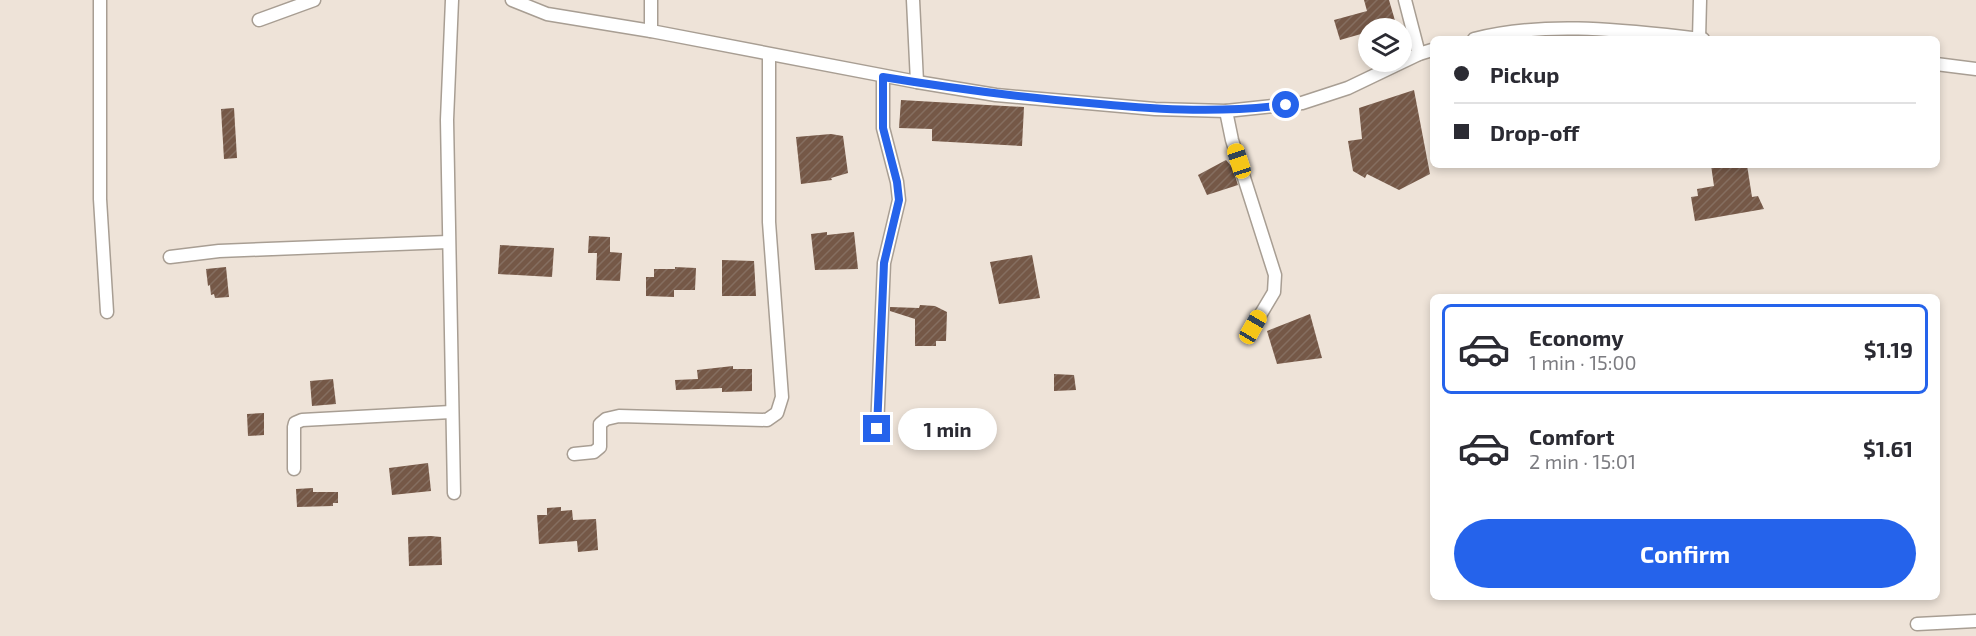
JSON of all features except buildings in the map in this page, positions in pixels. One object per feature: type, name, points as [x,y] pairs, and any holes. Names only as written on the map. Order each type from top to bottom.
[{"type":"street","points":[[100,0],[100,198],[107,312]]},
{"type":"street","points":[[259,20],[314,0]]},
{"type":"street","points":[[452,0],[447,120],[454,493]]},
{"type":"street","points":[[512,0],[547,14],[651,31],[883,77],[1007,96],[1155,109],[1226,111],[1302,103],[1348,88],[1430,51]]},
{"type":"street","points":[[651,0],[651,31]]},
{"type":"street","points":[[913,0],[917,82]]},
{"type":"street","points":[[1405,0],[1419,54]]},
{"type":"street","points":[[1700,0],[1701,36]]},
{"type":"street","points":[[1485,36],[1508,30],[1562,28],[1663,36]]},
{"type":"street","points":[[574,454],[594,452],[600,447],[600,424],[613,417],[767,420],[777,413],[782,398],[769,222],[769,55]]},
{"type":"street","points":[[1940,64],[1976,69]]},
{"type":"street","points":[[877,429],[884,263],[899,200],[897,182],[883,128],[883,77]]},
{"type":"street","points":[[1226,111],[1232,140],[1275,275],[1274,292],[1253,327]]},
{"type":"street","points":[[170,257],[219,251],[448,242]]},
{"type":"street","points":[[294,469],[294,427],[295,423],[302,420],[451,412]]},
{"type":"street","points":[[1917,624],[1976,621]]},
{"type":"route","points":[[877,429],[884,263],[899,200],[893,164],[883,128],[883,77],[996,95],[1155,109],[1226,111],[1286,105]]}]
